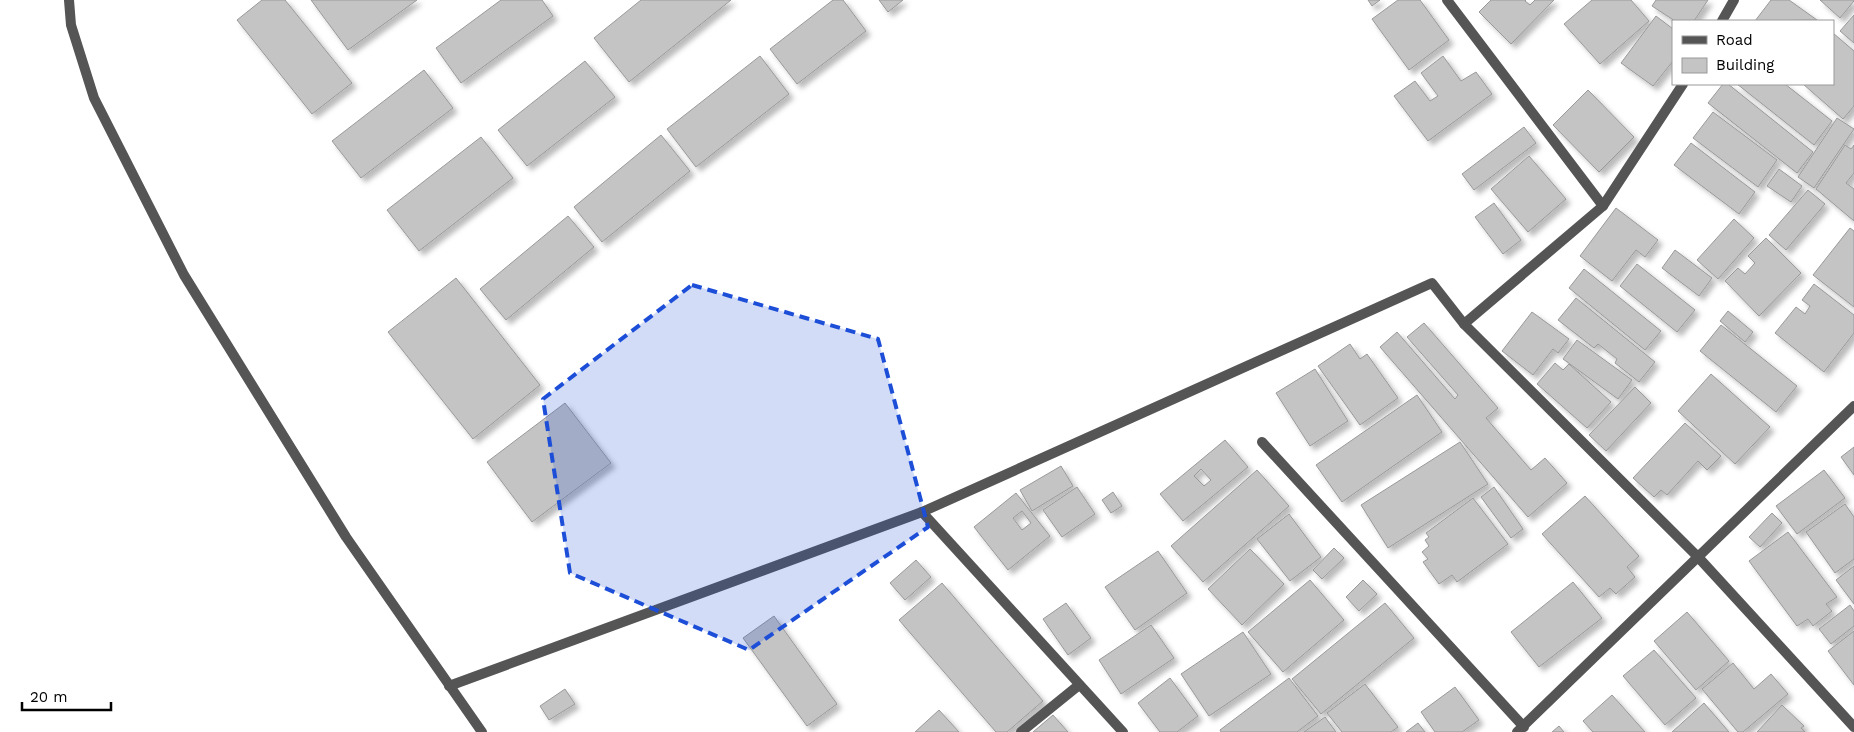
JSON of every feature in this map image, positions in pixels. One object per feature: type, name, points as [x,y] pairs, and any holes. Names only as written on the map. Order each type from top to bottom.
[{"type":"street","points":[[68,0],[71,25],[94,98],[184,275],[346,537],[482,732]]},
{"type":"street","points":[[1447,0],[1603,206]]},
{"type":"street","points":[[1723,20],[1734,0]]},
{"type":"street","points":[[1464,324],[1603,206],[1682,85]]},
{"type":"street","points":[[449,686],[922,512],[1432,283],[1464,324],[1698,557],[1854,727]]},
{"type":"street","points":[[1262,442],[1521,729],[1854,406]]},
{"type":"street","points":[[922,512],[1123,732]]},
{"type":"street","points":[[1021,732],[1079,684]]},
{"type":"highlighted area","points":[[692,285],[878,339],[928,527],[749,650],[570,573],[543,399]]},
{"type":"building","points":[[262,0],[285,0],[352,83],[312,114],[237,20]]},
{"type":"building","points":[[311,0],[417,0],[348,50]]},
{"type":"building","points":[[501,0],[542,0],[553,16],[461,83],[436,48]]},
{"type":"building","points":[[641,0],[731,0],[629,82],[594,38]]},
{"type":"building","points":[[833,0],[843,0],[866,31],[797,84],[770,49]]},
{"type":"building","points":[[879,0],[903,0],[888,12]]},
{"type":"building","points":[[1368,0],[1380,0],[1372,6]]},
{"type":"building","points":[[1398,0],[1420,0],[1449,40],[1409,70],[1372,19]]},
{"type":"building","points":[[1491,0],[1526,0],[1530,5],[1535,0],[1554,0],[1511,44],[1479,12]]},
{"type":"building","points":[[1592,0],[1631,0],[1649,21],[1600,64],[1564,24]]},
{"type":"building","points":[[1656,0],[1708,0],[1695,20],[1673,20],[1652,6]]},
{"type":"building","points":[[1771,0],[1789,0],[1817,20],[1756,20]]},
{"type":"building","points":[[1820,0],[1854,0],[1854,1],[1840,18]]},
{"type":"building","points":[[1854,15],[1854,43],[1840,31]]},
{"type":"building","points":[[1656,16],[1672,28],[1672,62],[1653,86],[1621,63]]},
{"type":"building","points":[[1834,34],[1854,51],[1854,106],[1843,119],[1804,85],[1834,85]]},
{"type":"building","points":[[760,56],[789,94],[696,167],[667,129]]},
{"type":"building","points":[[1443,56],[1461,81],[1476,72],[1492,94],[1428,141],[1394,96],[1415,81],[1430,101],[1438,96],[1421,73]]},
{"type":"building","points":[[585,61],[615,97],[527,166],[498,130]]},
{"type":"building","points":[[424,70],[453,108],[361,178],[332,141]]},
{"type":"building","points":[[1722,85],[1729,85],[1813,152],[1797,173],[1708,103]]},
{"type":"building","points":[[1738,85],[1786,85],[1832,121],[1814,145]]},
{"type":"building","points":[[1588,90],[1634,137],[1599,172],[1553,125]]},
{"type":"building","points":[[1713,112],[1777,160],[1758,187],[1693,138]]},
{"type":"building","points":[[1837,118],[1854,129],[1814,188],[1798,177]]},
{"type":"building","points":[[1524,127],[1536,143],[1474,190],[1462,174]]},
{"type":"building","points":[[661,135],[690,171],[602,242],[574,207]]},
{"type":"building","points":[[481,137],[513,178],[419,251],[387,210]]},
{"type":"building","points":[[1691,143],[1755,192],[1739,214],[1674,165]]},
{"type":"building","points":[[1845,145],[1851,149],[1854,145],[1854,173],[1846,183],[1854,189],[1854,221],[1816,189]]},
{"type":"building","points":[[1529,156],[1566,199],[1528,232],[1491,189]]},
{"type":"building","points":[[1779,169],[1802,186],[1791,202],[1767,186]]},
{"type":"building","points":[[1808,190],[1825,204],[1786,250],[1769,235]]},
{"type":"building","points":[[1494,203],[1521,240],[1503,254],[1475,217]]},
{"type":"building","points":[[1616,208],[1658,240],[1645,257],[1636,250],[1612,281],[1580,256]]},
{"type":"building","points":[[568,216],[594,247],[506,320],[480,289]]},
{"type":"building","points":[[1734,219],[1754,238],[1718,279],[1697,260]]},
{"type":"building","points":[[1850,228],[1854,231],[1854,307],[1813,275]]},
{"type":"building","points":[[1766,238],[1801,273],[1759,316],[1725,281],[1738,268],[1745,274],[1755,263],[1748,256]]},
{"type":"building","points":[[1675,250],[1712,278],[1699,296],[1662,268]]},
{"type":"building","points":[[1637,264],[1695,310],[1677,332],[1620,286]]},
{"type":"building","points":[[1584,269],[1661,331],[1645,350],[1569,288]]},
{"type":"building","points":[[456,278],[540,385],[473,439],[388,332]]},
{"type":"building","points":[[1814,284],[1854,315],[1854,333],[1824,372],[1775,333],[1796,307],[1805,314],[1810,306],[1802,300]]},
{"type":"building","points":[[1576,298],[1655,362],[1639,382],[1615,363],[1617,359],[1598,344],[1594,348],[1558,320]]},
{"type":"building","points":[[1728,311],[1753,332],[1745,342],[1720,321]]},
{"type":"building","points":[[1532,312],[1569,339],[1558,353],[1553,349],[1533,375],[1502,351]]},
{"type":"building","points":[[1424,323],[1498,408],[1486,418],[1531,470],[1545,458],[1567,483],[1528,517],[1380,347],[1397,332],[1455,399],[1458,395],[1407,337]]},
{"type":"building","points":[[1721,325],[1797,386],[1776,412],[1700,351]]},
{"type":"building","points":[[1577,340],[1632,380],[1618,399],[1563,359]]},
{"type":"building","points":[[1350,344],[1360,359],[1367,354],[1398,398],[1360,425],[1318,366]]},
{"type":"building","points":[[1555,363],[1563,370],[1569,364],[1611,402],[1587,428],[1537,384]]},
{"type":"building","points":[[1315,369],[1348,421],[1310,446],[1276,393]]},
{"type":"building","points":[[1711,374],[1770,427],[1735,464],[1678,411]]},
{"type":"building","points":[[1635,387],[1651,403],[1606,451],[1589,435]]},
{"type":"building","points":[[1417,395],[1442,432],[1342,502],[1316,465]]},
{"type":"building","points":[[565,403],[611,463],[532,522],[487,462]]},
{"type":"building","points":[[1685,423],[1721,456],[1707,470],[1698,461],[1667,495],[1661,490],[1654,497],[1633,478]]},
{"type":"building","points":[[1225,440],[1248,467],[1183,521],[1160,494]],"holes":[[[1201,469],[1211,480],[1204,486],[1194,476]]]},
{"type":"building","points":[[1460,442],[1488,484],[1388,548],[1361,505]]},
{"type":"building","points":[[1854,447],[1854,475],[1841,457]]},
{"type":"building","points":[[1061,466],[1073,486],[1032,511],[1020,490]]},
{"type":"building","points":[[1257,470],[1289,506],[1203,582],[1171,546]]},
{"type":"building","points":[[1824,470],[1845,498],[1797,534],[1776,506]]},
{"type":"building","points":[[1077,487],[1095,514],[1062,537],[1043,510]]},
{"type":"building","points":[[1494,487],[1523,529],[1511,538],[1481,497]]},
{"type":"building","points":[[1113,492],[1122,506],[1111,513],[1102,500]]},
{"type":"building","points":[[1016,493],[1050,536],[1008,570],[974,527]],"holes":[[[1022,511],[1031,523],[1022,530],[1013,518]]]},
{"type":"building","points":[[1585,496],[1639,556],[1627,567],[1635,577],[1616,594],[1610,588],[1599,597],[1542,534]]},
{"type":"building","points":[[1473,498],[1508,544],[1457,582],[1452,575],[1439,584],[1423,562],[1428,559],[1422,552],[1429,546],[1425,540],[1429,537],[1426,533]]},
{"type":"building","points":[[1845,504],[1854,517],[1854,559],[1835,573],[1806,532]]},
{"type":"building","points":[[1772,513],[1782,523],[1760,547],[1749,537]]},
{"type":"building","points":[[1289,514],[1321,557],[1290,581],[1257,539]]},
{"type":"building","points":[[1788,532],[1837,597],[1826,604],[1832,611],[1813,626],[1808,619],[1797,626],[1749,561]]},
{"type":"building","points":[[1334,548],[1344,558],[1322,579],[1313,570]]},
{"type":"building","points":[[1250,549],[1284,584],[1242,625],[1208,589]]},
{"type":"building","points":[[1158,551],[1187,593],[1135,630],[1105,587]]},
{"type":"building","points":[[916,560],[931,577],[905,600],[890,583]]},
{"type":"building","points":[[1854,566],[1854,604],[1836,580]]},
{"type":"building","points":[[1310,580],[1344,620],[1283,672],[1248,632]]},
{"type":"building","points":[[1363,580],[1377,594],[1359,611],[1346,597]]},
{"type":"building","points":[[1573,582],[1602,618],[1539,667],[1511,632]]},
{"type":"building","points":[[942,583],[1043,701],[1007,732],[996,732],[899,620]]},
{"type":"building","points":[[1066,603],[1091,638],[1068,655],[1043,619]]},
{"type":"building","points":[[1385,603],[1414,638],[1321,714],[1292,679]]},
{"type":"building","points":[[1850,605],[1854,611],[1854,626],[1831,644],[1819,629]]},
{"type":"building","points":[[1687,612],[1729,661],[1696,690],[1654,641]]},
{"type":"building","points":[[774,616],[837,704],[807,726],[743,638]]},
{"type":"building","points":[[1151,625],[1174,658],[1121,694],[1099,660]]},
{"type":"building","points":[[1854,631],[1854,685],[1828,651]]},
{"type":"building","points":[[1243,632],[1271,674],[1209,716],[1181,674]]},
{"type":"building","points":[[1654,650],[1696,698],[1665,725],[1623,676]]},
{"type":"building","points":[[1733,663],[1754,689],[1771,674],[1788,694],[1743,732],[1738,732],[1702,689]]},
{"type":"building","points":[[1170,678],[1198,716],[1177,732],[1160,732],[1138,703]]},
{"type":"building","points":[[1289,678],[1318,716],[1297,732],[1221,732],[1220,730]]},
{"type":"building","points":[[1365,684],[1398,727],[1391,732],[1342,732],[1327,713]]},
{"type":"building","points":[[1455,687],[1479,720],[1462,732],[1435,732],[1421,712]]},
{"type":"building","points":[[565,689],[575,704],[549,720],[540,706]]},
{"type":"building","points":[[1612,695],[1645,732],[1593,732],[1583,721]]},
{"type":"building","points":[[1704,703],[1729,732],[1672,732]]},
{"type":"building","points":[[1782,705],[1804,726],[1801,728],[1805,732],[1757,732]]},
{"type":"building","points":[[939,710],[959,732],[915,732]]},
{"type":"building","points":[[1053,715],[1068,732],[1033,732]]},
{"type":"building","points":[[1325,717],[1336,732],[1304,732]]},
{"type":"building","points":[[1418,723],[1425,732],[1406,732]]},
{"type":"building","points":[[1559,726],[1564,732],[1552,732]]}]
